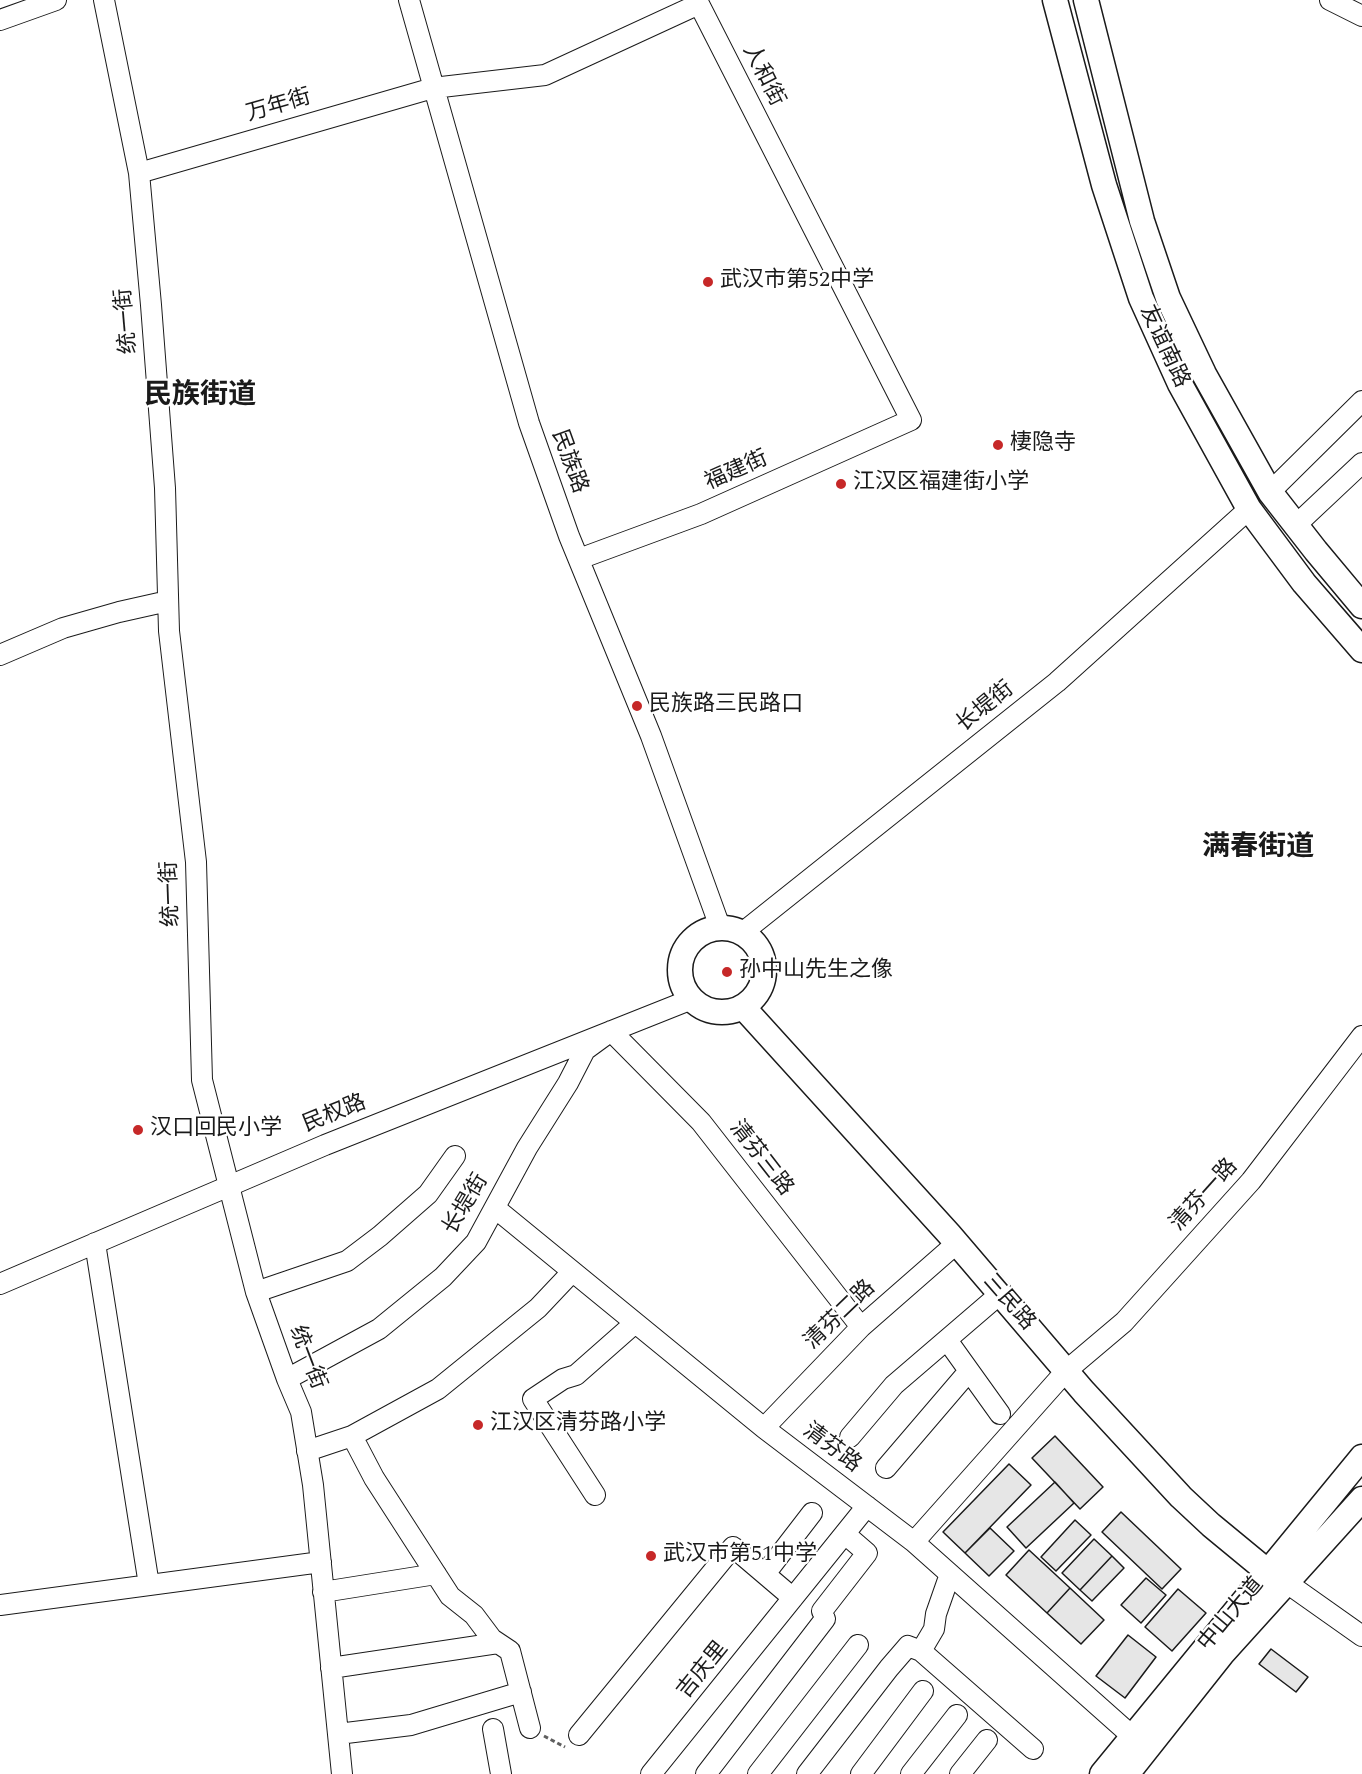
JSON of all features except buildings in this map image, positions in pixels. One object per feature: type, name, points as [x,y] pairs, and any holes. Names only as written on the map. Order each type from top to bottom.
[{"type":"main road","name":"友谊南路","points":[[1055,0],[1104,185],[1141,298],[1185,394],[1249,509],[1304,583],[1362,650]]},
{"type":"main road","name":"友谊南路","points":[[1086,0],[1142,221],[1168,298],[1204,374],[1270,492],[1362,606]]},
{"type":"main road","points":[[731,930],[755,942],[762,955],[765,968],[763,982],[755,998],[743,1007],[719,1013],[700,1007],[684,991],[680,976],[680,961],[691,941],[703,932],[731,930]]},
{"type":"main road","name":"三民路","points":[[743,1007],[1181,1497],[1211,1525],[1277,1578]]},
{"type":"main road","name":"中山大道","points":[[1127,1774],[1222,1654],[1362,1457]]},
{"type":"main road","name":"中山大道","points":[[1102,1774],[1132,1736],[1277,1578],[1362,1499]]},
{"type":"street","points":[[0,20],[56,0]]},
{"type":"street","name":"统一街","points":[[104,0],[139,173],[165,488],[169,631],[196,862],[202,1080],[231,1185],[256,1292],[301,1412],[321,1562],[342,1774]]},
{"type":"street","name":"民族路","points":[[409,0],[529,423],[579,559],[731,930]]},
{"type":"street","name":"人和街","points":[[433,88],[545,75],[702,2],[911,420]]},
{"type":"street","name":"万年街","points":[[139,173],[433,88]]},
{"type":"street","points":[[1270,492],[1362,401]]},
{"type":"street","name":"福建街","points":[[579,559],[701,514],[911,420]]},
{"type":"street","points":[[1296,525],[1362,463]]},
{"type":"street","name":"长堤街","points":[[731,930],[1057,682],[1249,509]]},
{"type":"street","points":[[0,655],[63,628],[168,601]]},
{"type":"street","name":"民权路","points":[[0,1284],[325,1145],[692,999]]},
{"type":"street","name":"长堤街","points":[[287,1379],[379,1329],[443,1277],[476,1242],[527,1148],[568,1083],[585,1050],[611,1031]]},
{"type":"street","name":"清芬三路","points":[[611,1031],[701,1122],[861,1327]]},
{"type":"street","name":"清芬一路","points":[[914,1542],[1066,1371],[1124,1322],[1251,1181],[1362,1036]]},
{"type":"street","points":[[256,1292],[347,1261],[428,1194],[454,1156]]},
{"type":"street","name":"清芬路","points":[[495,1208],[764,1428],[914,1542],[1132,1736]]},
{"type":"street","points":[[94,1244],[149,1585]]},
{"type":"street","name":"清芬二路","points":[[764,1428],[861,1327],[957,1244]]},
{"type":"street","points":[[307,1451],[352,1436],[438,1389],[538,1308],[572,1272]]},
{"type":"street","points":[[850,1437],[894,1386],[1000,1294]]},
{"type":"street","points":[[595,1495],[533,1399],[563,1378],[576,1375],[635,1323]]},
{"type":"street","points":[[947,1340],[1000,1414]]},
{"type":"street","points":[[886,1468],[969,1371]]},
{"type":"street","points":[[352,1436],[374,1478],[450,1596],[474,1615],[492,1639],[510,1651],[530,1728]]},
{"type":"street","name":"吉庆里","points":[[651,1774],[867,1506]]},
{"type":"street","points":[[765,1574],[812,1513]]},
{"type":"street","points":[[706,1774],[867,1553],[845,1534]]},
{"type":"street","points":[[579,1735],[733,1547],[793,1598]]},
{"type":"street","points":[[0,1605],[321,1562]]},
{"type":"street","points":[[324,1592],[436,1574]]},
{"type":"street","points":[[921,1652],[934,1629],[936,1614],[950,1574]]},
{"type":"street","points":[[1277,1578],[1362,1636]]},
{"type":"street","points":[[331,1668],[498,1643]]},
{"type":"street","points":[[758,1774],[858,1645]]},
{"type":"street","points":[[807,1774],[908,1646],[921,1652],[1034,1749]]},
{"type":"street","points":[[861,1774],[923,1691]]},
{"type":"street","points":[[338,1734],[411,1725],[520,1692]]},
{"type":"street","points":[[911,1774],[957,1715]]},
{"type":"street","points":[[493,1729],[501,1774]]},
{"type":"street","points":[[960,1774],[987,1740]]},
{"type":"place","name":"武汉市第52中学","points":[[708,282]]},
{"type":"place","name":"棲隐寺","points":[[998,445]]},
{"type":"place","name":"江汉区福建街小学","points":[[841,484]]},
{"type":"place","name":"民族路三民路口","points":[[637,706]]},
{"type":"place","name":"孙中山先生之像","points":[[727,972]]},
{"type":"place","name":"汉口回民小学","points":[[138,1130]]},
{"type":"place","name":"江汉区清芬路小学","points":[[478,1425]]},
{"type":"place","name":"武汉市第51中学","points":[[651,1556]]},
{"type":"district","name":"民族街道","points":[[200,398]]},
{"type":"district","name":"满春街道","points":[[1258,850]]}]
